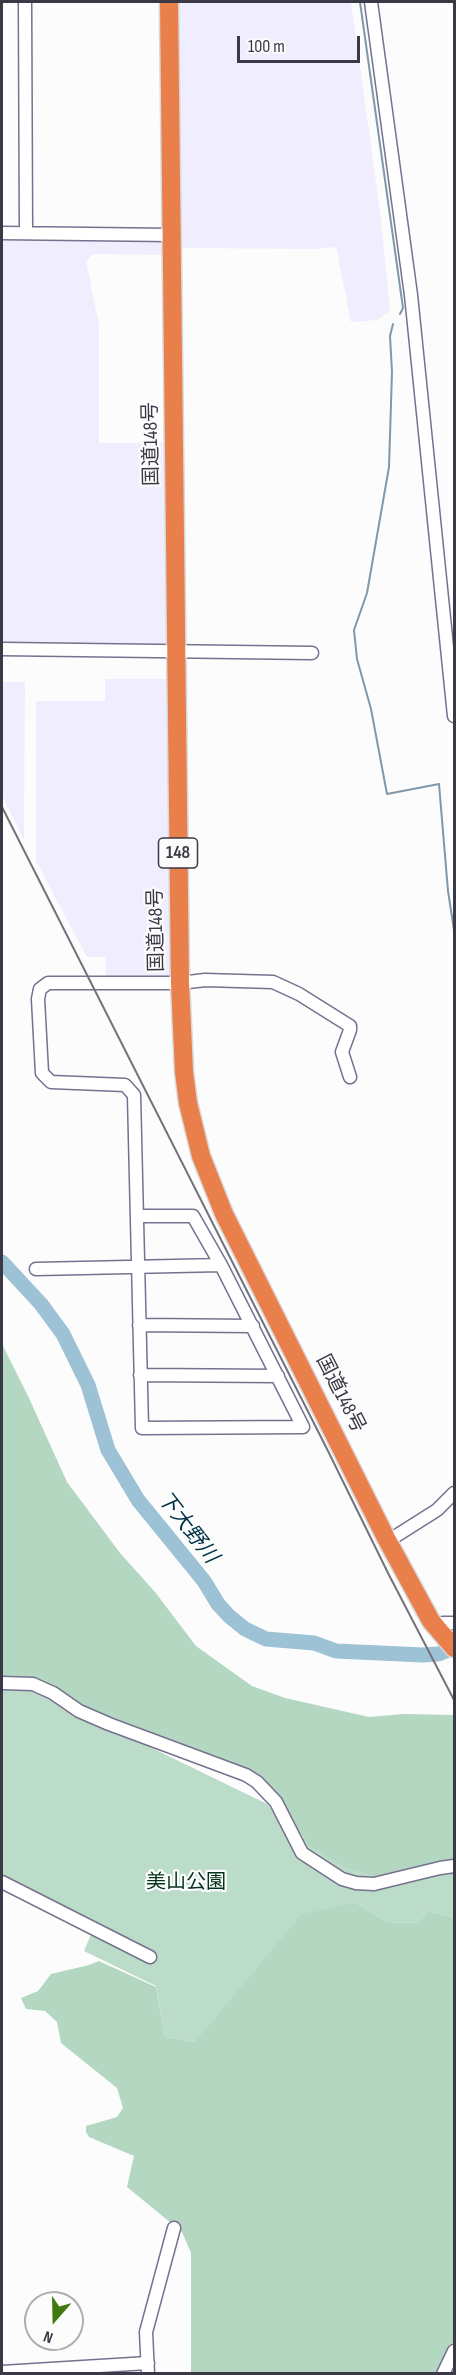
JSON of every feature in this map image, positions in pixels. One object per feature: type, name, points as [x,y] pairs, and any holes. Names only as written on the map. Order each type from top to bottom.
[{"type":"highway","name":"国道148号","points":[[169,2],[180,983],[184,1072],[188,1103],[211,1185],[388,1541],[436,1628],[451,1645]]},
{"type":"street","points":[[25,2],[26,233]]},
{"type":"street","points":[[371,2],[411,295],[454,716]]},
{"type":"street","points":[[2,233],[172,235]]},
{"type":"street","points":[[2,649],[312,653]]},
{"type":"street","points":[[138,1216],[193,1216],[253,1326],[303,1427],[142,1428],[134,1095],[125,1085],[51,1082],[42,1073],[38,999],[40,989],[48,984],[180,983],[205,980],[273,982],[299,994],[350,1026],[342,1052],[350,1077]]},
{"type":"street","points":[[36,1269],[221,1265]]},
{"type":"street","points":[[139,1325],[253,1326]]},
{"type":"street","points":[[140,1376],[278,1376]]},
{"type":"street","points":[[388,1541],[437,1510],[454,1493]]},
{"type":"street","points":[[436,1628],[443,1623],[454,1623]]},
{"type":"street","points":[[2,1683],[33,1684],[53,1693],[79,1711],[109,1724],[246,1775],[257,1782],[276,1802],[302,1853],[342,1879],[374,1884],[454,1866]]},
{"type":"street","points":[[2,1882],[150,1957]]},
{"type":"street","points":[[2,2372],[148,2368],[147,2330],[174,2228]]},
{"type":"street","points":[[443,2373],[454,2351]]},
{"type":"shaded area","points":[[179,2],[351,2],[380,211],[390,311],[377,320],[351,322],[336,247],[314,249],[182,248]]},
{"type":"shaded area","points":[[2,236],[166,237],[167,255],[93,254],[86,261],[99,326],[99,443],[167,443],[174,647],[2,643]]},
{"type":"shaded area","points":[[105,679],[170,679],[174,979],[106,978],[106,957],[87,957],[36,861],[36,701],[105,701]]},
{"type":"shaded area","points":[[2,682],[25,682],[24,841],[2,795]]},
{"type":"green space","points":[[2,1344],[67,1482],[120,1553],[155,1592],[196,1646],[252,1686],[285,1698],[369,1717],[404,1714],[454,1715],[454,1865],[383,1878],[346,1868],[310,1846],[261,1781],[78,1706],[39,1678],[33,1681],[2,1679]]},
{"type":"green space","name":"美山公園","points":[[2,1648],[115,1730],[267,1804],[293,1836],[454,1864],[454,1918],[428,1911],[417,1923],[387,1922],[356,1903],[195,2042],[165,2037],[156,1986],[84,1951],[92,1932],[2,1890]]},
{"type":"green space","points":[[356,1903],[387,1922],[417,1923],[428,1911],[454,1918],[454,2373],[191,2373],[191,2253],[182,2232],[127,2187],[134,2156],[89,2137],[86,2132],[86,2126],[117,2117],[123,2108],[117,2088],[61,2043],[57,2022],[45,2011],[26,2009],[21,1998],[38,1991],[51,1974],[99,1961],[156,1987],[165,2037],[195,2042],[302,1914]]},
{"type":"waterway","points":[[360,2],[403,308],[400,314]]},
{"type":"waterway","points":[[393,324],[390,336],[392,372],[389,467],[367,593],[354,630],[357,659],[371,709],[387,794],[439,784],[448,891],[454,930]]},
{"type":"waterway","name":"下大野川","points":[[2,1262],[41,1304],[63,1334],[88,1385],[108,1450],[138,1500],[204,1581],[218,1604],[229,1616],[245,1629],[266,1639],[314,1643],[336,1651],[423,1655],[438,1654],[454,1648]]},
{"type":"railway","points":[[2,807],[454,1700]]}]
